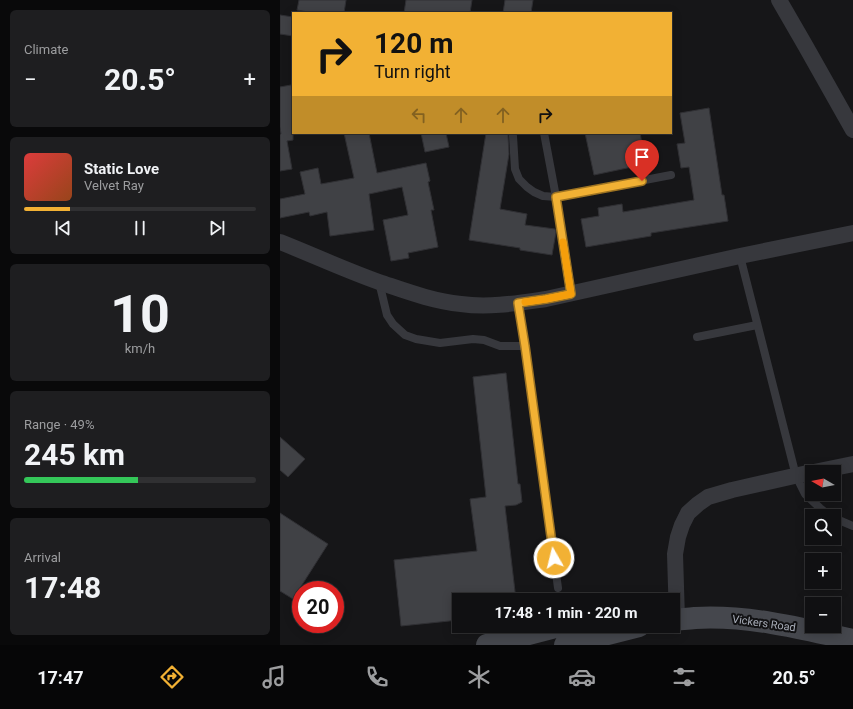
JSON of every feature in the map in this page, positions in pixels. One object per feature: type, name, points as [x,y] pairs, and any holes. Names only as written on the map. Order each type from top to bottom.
[{"type":"main road","name":"Vickers Road","points":[[680,611],[720,603],[744,605],[805,615]]},
{"type":"main road","name":"Vickers Road","points":[[680,613],[768,622],[853,640]]},
{"type":"main road","points":[[841,622],[853,625]]},
{"type":"main road","points":[[487,645],[532,633]]},
{"type":"main road","points":[[565,645],[612,633]]},
{"type":"street","points":[[779,0],[806,45],[853,130]]},
{"type":"street","points":[[280,242],[379,282],[424,297],[462,305],[487,306],[546,299],[740,256],[853,233]]},
{"type":"street","points":[[841,466],[853,464]]},
{"type":"street","points":[[675,593],[675,554],[678,537],[688,513],[708,497],[805,474]]},
{"type":"lane","points":[[544,134],[556,197],[571,294]]},
{"type":"lane","points":[[513,136],[515,169],[519,179],[534,192],[543,196],[556,197],[671,175]]},
{"type":"lane","points":[[740,256],[796,476],[805,494],[821,509]]},
{"type":"lane","points":[[379,282],[387,315],[393,324],[405,335],[416,339],[440,343],[473,339],[484,340],[500,346],[525,346]]},
{"type":"lane","points":[[518,303],[558,588]]},
{"type":"lane","points":[[697,337],[757,326]]},
{"type":"lane","points":[[841,521],[853,526]]},
{"type":"building","points":[[299,0],[346,0],[344,12],[308,12],[297,10]]},
{"type":"building","points":[[406,0],[472,0],[470,12],[404,12]]},
{"type":"building","points":[[505,0],[533,0],[531,12],[503,12]]},
{"type":"building","points":[[280,15],[292,17],[292,36],[280,34]]},
{"type":"building","points":[[291,85],[293,140],[287,141],[292,169],[280,171],[281,134],[280,87]]},
{"type":"building","points":[[709,108],[722,195],[724,195],[728,221],[651,233],[651,236],[586,247],[581,219],[599,216],[598,208],[622,204],[623,212],[694,200],[689,167],[681,168],[677,144],[685,143],[680,113]]},
{"type":"building","points":[[344,134],[369,134],[377,173],[426,163],[430,181],[428,182],[434,210],[431,210],[438,247],[408,253],[409,258],[391,261],[383,220],[408,215],[402,187],[369,194],[374,230],[330,236],[327,212],[310,216],[309,212],[280,218],[280,199],[305,194],[300,172],[318,168],[321,184],[354,178]]},
{"type":"building","points":[[421,134],[446,134],[449,147],[425,152]]},
{"type":"building","points":[[486,134],[508,134],[509,154],[500,209],[527,214],[525,225],[555,229],[556,232],[552,255],[469,240]]},
{"type":"building","points":[[585,134],[640,134],[646,164],[594,175]]},
{"type":"building","points":[[506,373],[518,484],[520,484],[522,502],[516,505],[505,506],[515,593],[452,593],[452,621],[401,626],[394,560],[477,551],[470,499],[486,497],[473,377]]},
{"type":"building","points":[[280,437],[305,459],[288,477],[280,470]]},
{"type":"building","points":[[280,513],[328,544],[304,581],[292,581],[292,598],[280,591]]},
{"type":"slow traffic","points":[[525,302],[571,294],[563,242]]},
{"type":"route","points":[[554,558],[518,303],[571,294],[556,197],[642,181]]}]
